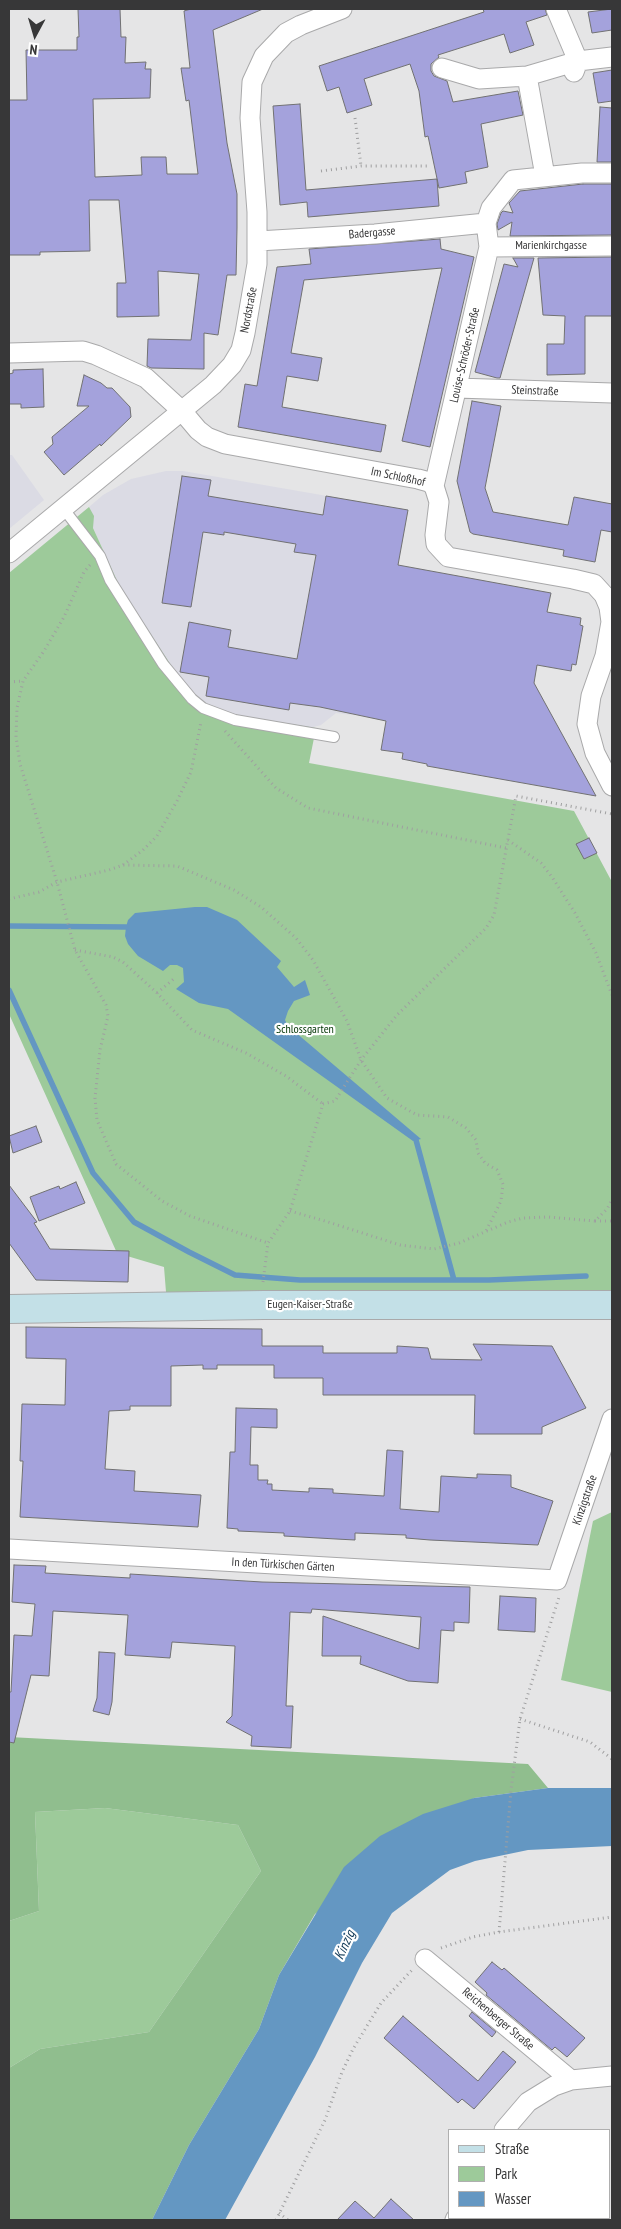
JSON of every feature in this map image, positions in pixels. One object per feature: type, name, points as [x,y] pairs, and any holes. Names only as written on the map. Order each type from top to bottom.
[{"type":"main road","name":"Eugen-Kaiser-Straße","points":[[9,1309],[264,1305],[612,1305]]},
{"type":"street","name":"Nordstraße","points":[[9,554],[182,411],[232,365],[241,350],[254,289],[258,241],[250,118],[252,82],[264,56],[286,33],[342,9]]},
{"type":"street","points":[[556,9],[575,69]]},
{"type":"street","points":[[442,68],[479,79],[527,76],[575,69],[612,57]]},
{"type":"street","points":[[527,76],[545,176]]},
{"type":"street","points":[[486,223],[491,208],[513,180],[545,176],[612,173]]},
{"type":"street","name":"Badergasse","points":[[258,241],[376,234],[486,223]]},
{"type":"street","name":"Louise-Schröder-Straße","points":[[434,486],[489,247],[486,223]]},
{"type":"street","name":"Marienkirchgasse","points":[[489,247],[612,246]]},
{"type":"street","name":"Im Schloßhof","points":[[9,353],[83,351],[106,358],[146,378],[182,411],[198,430],[207,437],[224,444],[418,478],[434,486],[439,502],[435,535],[436,544],[448,558],[594,584],[604,595],[611,607]]},
{"type":"street","name":"Steinstraße","points":[[457,388],[612,393]]},
{"type":"street","points":[[611,607],[610,637],[591,696],[587,724],[595,753],[612,786]]},
{"type":"street","name":"Kinzigstraße","points":[[557,1580],[612,1419]]},
{"type":"street","name":"In den Türkischen Gärten","points":[[9,1549],[557,1580]]},
{"type":"street","name":"Reichenberger Straße","points":[[425,1959],[570,2080]]},
{"type":"street","points":[[505,2129],[528,2102],[554,2086],[570,2080],[612,2076]]},
{"type":"lane","points":[[64,508],[100,556],[110,580],[163,664],[192,700],[203,708],[235,720],[334,737]]},
{"type":"path","points":[[354,118],[361,166]]},
{"type":"path","points":[[321,171],[361,166],[429,166]]},
{"type":"path","points":[[100,556],[84,572],[64,616],[44,651],[23,681],[16,718],[16,737],[20,764],[57,882],[70,935],[75,950],[106,1005],[108,1016],[100,1050],[95,1098],[97,1120],[116,1164],[162,1201],[190,1216],[268,1243]]},
{"type":"path","points":[[9,682],[23,681]]},
{"type":"path","points":[[203,708],[276,788],[308,808],[506,848]]},
{"type":"path","points":[[124,865],[158,836],[177,801],[191,772],[203,708]]},
{"type":"path","points":[[324,1104],[335,1101],[362,1060],[414,997],[486,928],[494,915],[497,902],[516,796],[612,814]]},
{"type":"path","points":[[508,840],[541,863],[552,878],[575,913],[596,953],[612,995]]},
{"type":"path","points":[[9,898],[39,892],[57,882],[124,865],[177,866],[234,890],[261,907],[296,938],[313,960],[347,1021],[362,1060],[388,1098],[417,1114],[448,1117],[466,1128],[476,1140],[478,1153],[485,1163],[497,1170],[503,1184],[501,1201],[485,1233]]},
{"type":"path","points":[[75,950],[113,957],[123,962],[157,993],[192,1030],[246,1052],[286,1076],[324,1104]]},
{"type":"path","points":[[157,993],[176,976]]},
{"type":"path","points":[[265,1270],[268,1243],[290,1211],[324,1104]]},
{"type":"path","points":[[594,1221],[607,1209],[612,1200]]},
{"type":"path","points":[[290,1211],[326,1220],[400,1245],[419,1249],[434,1249],[471,1239],[508,1222],[523,1218],[548,1217],[612,1221]]},
{"type":"path","points":[[499,1932],[511,1790],[520,1719],[559,1597],[557,1580]]},
{"type":"path","points":[[520,1719],[590,1742],[612,1759]]},
{"type":"path","points":[[276,2220],[325,2120],[342,2072],[353,2049],[381,2003],[403,1978],[425,1959],[441,1949],[473,1938],[499,1932],[612,1916]]},
{"type":"path","points":[[279,2214],[288,2220]]},
{"type":"shaded area","points":[[9,455],[12,455],[44,500],[9,529]]},
{"type":"shaded area","points":[[166,471],[183,471],[408,510],[398,565],[359,675],[352,715],[336,713],[321,725],[309,728],[234,715],[208,705],[184,685],[120,587],[93,528],[89,507],[103,495],[131,479]]},
{"type":"green space","name":"Schlossgarten","points":[[89,507],[94,516],[93,528],[120,587],[184,685],[208,705],[234,715],[316,728],[309,763],[574,811],[612,882],[612,1290],[582,1293],[166,1292],[164,1267],[117,1253],[9,1014],[9,573]]},
{"type":"green space","points":[[612,1512],[612,1692],[561,1680],[593,1521]]},
{"type":"green space","points":[[9,1737],[528,1764],[548,1788],[474,1798],[315,1914],[279,1975],[259,2029],[189,2145],[152,2220],[9,2220],[9,2068],[40,2049],[149,2032],[261,1871],[238,1825],[105,1808],[35,1812],[39,1911],[9,1921]]},
{"type":"green space","points":[[105,1808],[238,1825],[261,1871],[149,2032],[40,2049],[9,2068],[9,1921],[39,1911],[35,1812]]},
{"type":"water","points":[[207,907],[237,920],[281,961],[277,967],[294,987],[305,980],[310,995],[294,1001],[285,1020],[288,1026],[421,1139],[413,1141],[228,1009],[199,1003],[176,989],[184,982],[183,968],[177,965],[170,965],[163,971],[138,956],[128,944],[125,936],[126,927],[128,920],[135,913]]},
{"type":"water","name":"Kinzig","points":[[548,1788],[612,1788],[612,1846],[528,1850],[475,1861],[450,1870],[392,1913],[362,1963],[315,2057],[225,2220],[152,2220],[189,2145],[259,2029],[279,1975],[344,1867],[380,1836],[423,1814],[474,1798]]},
{"type":"building","points":[[78,9],[120,9],[121,37],[126,37],[125,63],[146,62],[145,69],[151,69],[150,98],[93,99],[95,177],[142,175],[141,157],[166,157],[167,174],[198,174],[189,100],[186,101],[181,68],[190,68],[184,11],[191,9],[263,9],[213,30],[227,143],[237,194],[236,275],[227,275],[218,335],[204,333],[204,369],[151,368],[147,366],[148,339],[191,340],[199,274],[158,271],[159,316],[117,317],[117,283],[126,283],[119,200],[89,200],[90,251],[40,252],[40,255],[9,255],[9,100],[27,100],[26,50],[77,50],[77,37],[79,37]]},
{"type":"building","points":[[483,9],[545,9],[547,15],[526,22],[534,45],[510,53],[504,34],[438,55],[439,57],[431,64],[431,71],[434,76],[447,81],[453,102],[518,91],[523,115],[481,124],[488,167],[465,172],[467,183],[439,188],[428,136],[425,137],[419,91],[410,64],[364,79],[372,105],[347,113],[339,87],[327,91],[319,66],[484,12]]},
{"type":"building","points":[[612,9],[612,30],[592,33],[588,12]]},
{"type":"building","points":[[612,70],[612,101],[598,103],[593,73]]},
{"type":"building","points":[[300,104],[306,190],[437,179],[439,206],[308,217],[307,202],[280,205],[273,106]]},
{"type":"building","points":[[600,107],[612,108],[612,162],[597,162]]},
{"type":"building","points":[[583,184],[612,184],[612,235],[510,236],[512,222],[498,230],[497,224],[501,213],[503,211],[513,213],[509,203],[520,191]]},
{"type":"building","points":[[440,239],[441,249],[474,257],[430,447],[402,441],[442,268],[304,280],[291,353],[322,358],[318,381],[287,376],[282,407],[386,425],[381,452],[238,427],[245,384],[257,386],[277,267],[311,264],[309,249]]},
{"type":"building","points":[[612,257],[612,316],[585,316],[585,374],[547,375],[547,344],[564,344],[565,316],[543,315],[538,258]]},
{"type":"building","points":[[513,258],[534,258],[500,378],[497,378],[475,372],[504,264],[518,267]]},
{"type":"building","points":[[43,369],[44,407],[21,408],[21,404],[9,404],[9,374],[13,373],[13,370]]},
{"type":"building","points":[[84,375],[107,388],[112,388],[130,407],[131,417],[101,446],[100,444],[64,475],[44,452],[53,444],[52,437],[89,406],[77,406]]},
{"type":"building","points":[[472,401],[501,406],[485,488],[493,512],[568,525],[574,497],[612,504],[612,532],[601,530],[595,562],[563,556],[564,550],[470,532],[457,481]]},
{"type":"building","points":[[182,476],[211,480],[208,496],[323,515],[326,496],[408,510],[398,565],[551,593],[547,612],[581,618],[580,625],[583,626],[576,665],[572,664],[571,671],[537,665],[534,683],[596,796],[427,766],[427,764],[402,759],[403,753],[381,750],[386,721],[320,707],[290,703],[289,710],[206,696],[209,677],[180,672],[189,622],[231,630],[228,647],[297,659],[316,555],[294,552],[296,544],[224,532],[224,535],[203,532],[191,607],[162,603]]},
{"type":"building","points":[[589,838],[597,853],[584,859],[576,844]]},
{"type":"building","points":[[36,1126],[42,1142],[13,1153],[9,1136]]},
{"type":"building","points":[[76,1182],[85,1203],[39,1221],[30,1197],[59,1186],[60,1189]]},
{"type":"building","points":[[9,1185],[37,1222],[34,1223],[50,1249],[129,1251],[128,1282],[36,1280],[9,1243]]},
{"type":"building","points":[[26,1327],[262,1329],[262,1346],[323,1346],[323,1353],[397,1353],[397,1346],[428,1348],[431,1359],[482,1360],[473,1344],[552,1346],[586,1408],[542,1427],[542,1434],[474,1434],[475,1395],[323,1395],[323,1378],[274,1378],[274,1365],[217,1365],[217,1369],[203,1369],[203,1365],[171,1366],[171,1406],[130,1406],[130,1410],[109,1411],[105,1469],[135,1471],[134,1491],[201,1495],[198,1527],[20,1517],[23,1461],[20,1461],[22,1404],[65,1405],[66,1359],[26,1358]]},
{"type":"building","points":[[236,1408],[277,1409],[277,1428],[251,1427],[250,1465],[258,1465],[258,1480],[268,1480],[267,1484],[272,1484],[272,1490],[309,1492],[309,1488],[333,1489],[333,1493],[384,1496],[387,1450],[403,1451],[400,1509],[439,1512],[441,1476],[477,1478],[477,1474],[511,1475],[511,1487],[553,1501],[538,1545],[430,1540],[406,1538],[406,1535],[355,1533],[355,1540],[336,1539],[284,1536],[284,1533],[238,1531],[238,1529],[227,1528],[230,1452],[235,1452]]},
{"type":"building","points":[[14,1565],[46,1566],[45,1573],[130,1578],[130,1574],[262,1582],[470,1587],[469,1623],[454,1622],[454,1631],[441,1630],[438,1683],[408,1681],[360,1664],[361,1656],[322,1656],[323,1616],[419,1649],[421,1617],[312,1609],[311,1613],[290,1612],[286,1706],[293,1706],[291,1748],[251,1746],[252,1736],[226,1722],[232,1716],[235,1646],[172,1642],[170,1658],[125,1655],[128,1615],[53,1611],[49,1676],[31,1675],[14,1743],[9,1742],[9,1692],[11,1692],[14,1635],[32,1636],[35,1604],[12,1602]]},
{"type":"building","points":[[500,1596],[536,1598],[535,1632],[498,1630]]},
{"type":"building","points":[[99,1652],[115,1653],[112,1702],[109,1715],[93,1711],[97,1698]]},
{"type":"building","points":[[492,1962],[502,1970],[504,1968],[585,2038],[567,2057],[555,2047],[552,2050],[486,1995],[487,1993],[475,1982]]},
{"type":"building","points":[[472,2012],[496,2032],[492,2037],[469,2016]]},
{"type":"building","points":[[403,2016],[478,2081],[503,2051],[516,2062],[474,2109],[462,2099],[458,2103],[384,2038]]},
{"type":"building","points":[[391,2199],[414,2220],[337,2220],[355,2201],[374,2218]]},
{"type":"waterway","points":[[9,926],[126,927]]},
{"type":"waterway","points":[[9,990],[93,1173],[134,1222],[235,1275],[300,1280],[489,1280],[586,1276]]},
{"type":"waterway","points":[[416,1140],[454,1280]]}]
